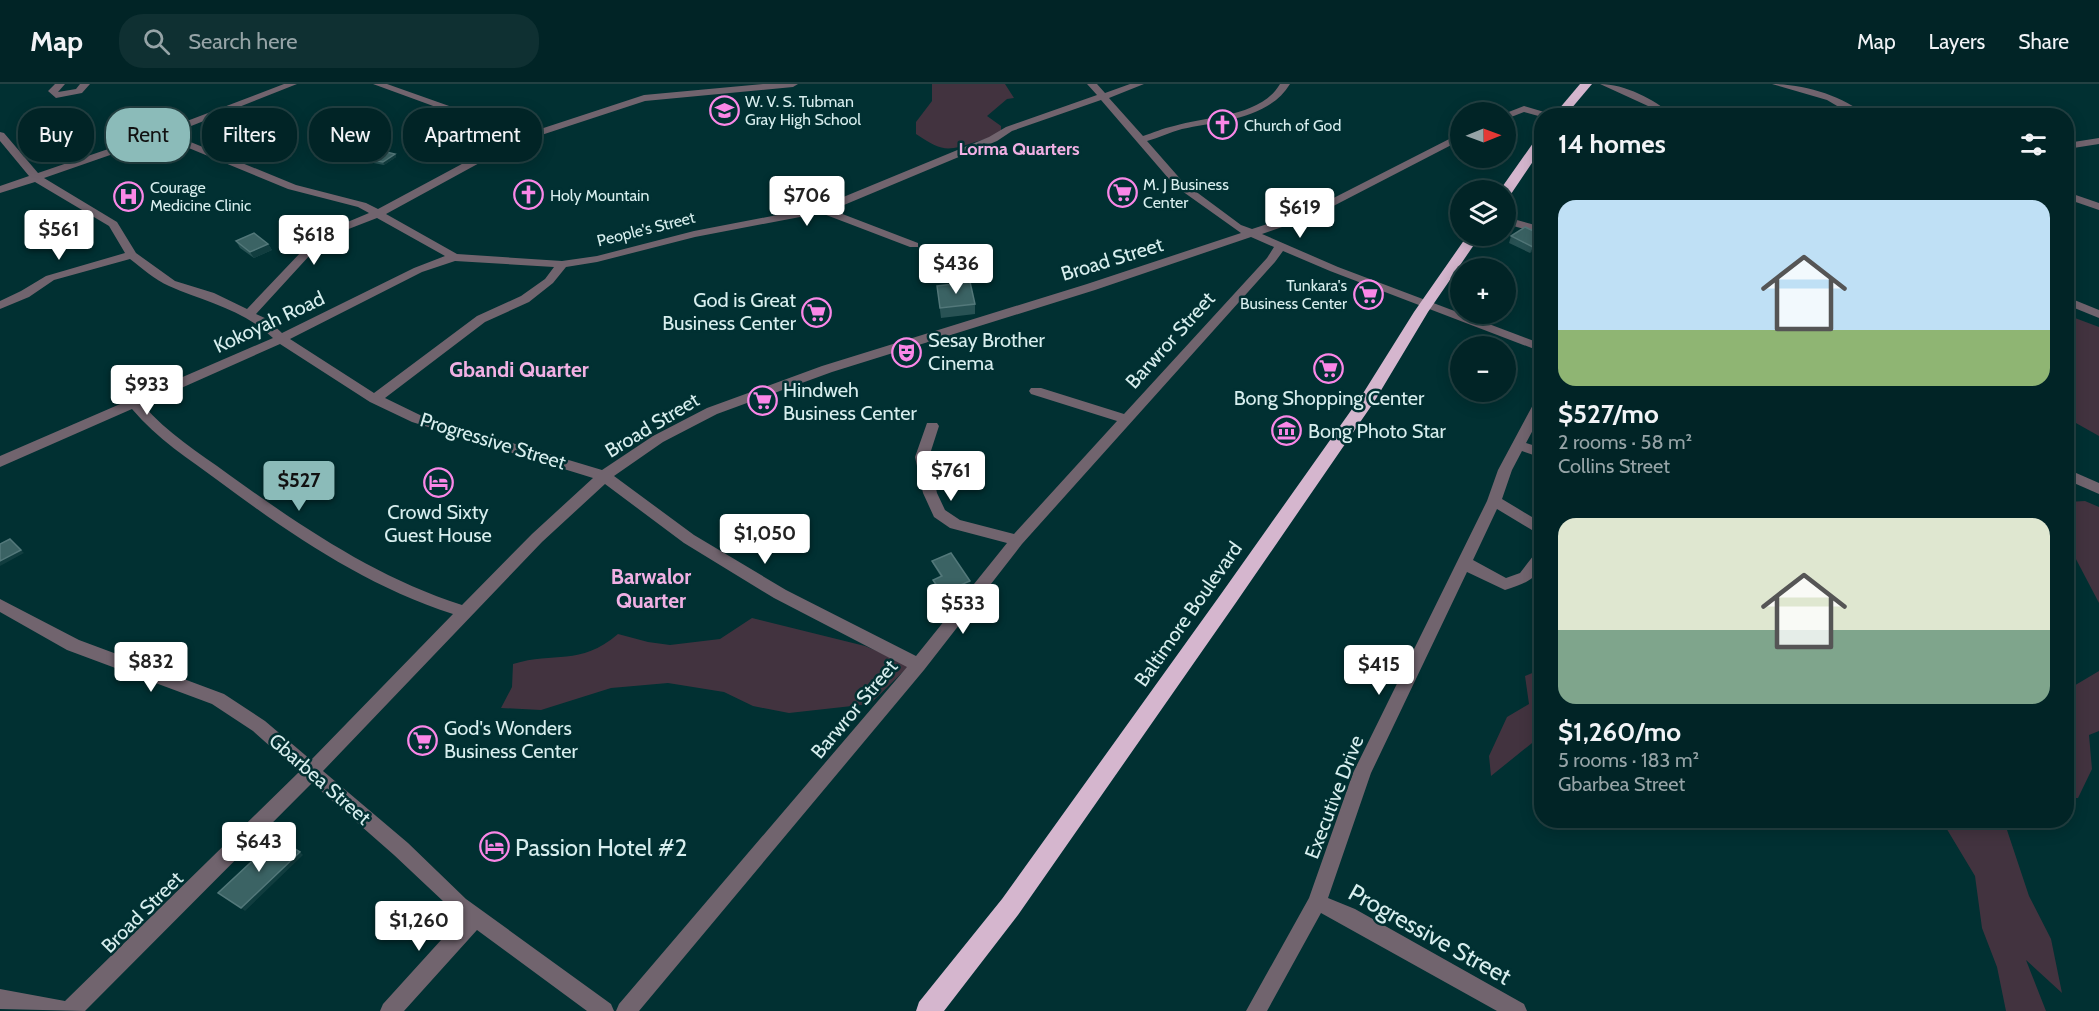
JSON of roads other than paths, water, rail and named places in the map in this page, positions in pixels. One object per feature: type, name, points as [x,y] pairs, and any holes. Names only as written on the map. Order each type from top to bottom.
[{"type":"highway","points":[[1565,108],[1586,84]]},
{"type":"highway","points":[[1514,180],[1534,151]]},
{"type":"highway","name":"Baltimore Boulevard","points":[[928,1011],[1010,907],[1228,599],[1368,398],[1466,246]]},
{"type":"street","points":[[60,84],[53,91],[56,95],[79,91],[85,84]]},
{"type":"street","points":[[190,123],[292,84]]},
{"type":"street","points":[[378,84],[446,108]]},
{"type":"street","points":[[542,131],[644,98],[793,84]]},
{"type":"street","name":"People's Street","points":[[190,146],[292,187],[353,201],[379,213],[454,257],[562,264],[597,259],[694,234],[822,210],[993,139],[1009,129],[1099,88],[1139,84]]},
{"type":"street","points":[[1141,140],[1173,129],[1259,108],[1283,90],[1285,84]]},
{"type":"street","points":[[1605,84],[1655,108]]},
{"type":"street","points":[[1777,84],[1830,98],[1848,108]]},
{"type":"street","points":[[1099,88],[1179,184],[1210,209],[1251,235],[1534,345]]},
{"type":"street","points":[[1516,110],[1524,106],[1534,110]]},
{"type":"street","name":"Progressive Street","points":[[0,135],[36,178],[113,224],[132,255],[171,283],[210,297],[263,322],[281,339],[375,399],[417,419],[465,436],[559,461],[604,476],[689,539],[760,582],[918,665]]},
{"type":"street","points":[[2074,145],[2099,141]]},
{"type":"street","name":"Broad Street","points":[[70,1011],[310,773],[537,538],[604,476],[658,439],[712,411],[827,369],[1251,235],[1322,210],[1450,142]]},
{"type":"street","points":[[0,190],[106,152]]},
{"type":"street","points":[[248,315],[306,254],[342,228],[379,213],[473,162]]},
{"type":"street","points":[[2074,196],[2099,198]]},
{"type":"street","points":[[2074,198],[2099,207]]},
{"type":"street","points":[[822,210],[914,245]]},
{"type":"street","points":[[1516,223],[1534,229]]},
{"type":"street","name":"Barwror Street","points":[[626,1011],[918,665],[1017,540],[1271,260],[1280,246]]},
{"type":"street","points":[[0,305],[50,278],[132,255]]},
{"type":"street","name":"Kokoyah Road","points":[[0,462],[281,339],[418,270],[454,257]]},
{"type":"street","points":[[375,399],[481,319],[525,298],[549,281],[562,264]]},
{"type":"street","points":[[2074,304],[2099,314]]},
{"type":"street","points":[[1036,391],[1126,419]]},
{"type":"street","points":[[135,404],[152,425],[174,443],[300,532],[370,574],[417,596],[465,612]]},
{"type":"street","name":"Executive Drive","points":[[1256,1011],[1317,902],[1362,773],[1534,416]]},
{"type":"street","points":[[932,426],[922,457],[930,493],[939,513],[955,524],[1017,540]]},
{"type":"street","points":[[1518,445],[1534,450]]},
{"type":"street","points":[[2074,477],[2099,489]]},
{"type":"street","points":[[1494,501],[1534,525]]},
{"type":"street","points":[[1463,561],[1482,574],[1505,584],[1525,577],[1534,565]]},
{"type":"street","name":"Gbarbea Street","points":[[0,605],[74,645],[218,699],[259,726],[310,773],[401,849],[475,918],[604,1011]]},
{"type":"street","name":"Progressive Street","points":[[1317,902],[1348,915],[1517,1011]]},
{"type":"street","points":[[390,1011],[475,918]]},
{"type":"street","points":[[0,999],[63,1011]]},
{"type":"place","name":"W. V. S. Tubman Gray High School","points":[[724,110]]},
{"type":"place","name":"Church of God","points":[[1223,125]]},
{"type":"place","name":"M. J Business Center","points":[[1122,193]]},
{"type":"place","name":"Holy Mountain","points":[[529,195]]},
{"type":"place","name":"Courage Medicine Clinic","points":[[129,196]]},
{"type":"place","name":"Tunkara's Business Center","points":[[1368,294]]},
{"type":"place","name":"God is Great Business Center","points":[[817,312]]},
{"type":"place","name":"Sesay Brother Cinema","points":[[907,352]]},
{"type":"place","name":"Bong Shopping Center","points":[[1329,368]]},
{"type":"place","name":"Hindweh Business Center","points":[[762,401]]},
{"type":"place","name":"Bong Photo Star","points":[[1287,431]]},
{"type":"place","name":"Crowd Sixty Guest House","points":[[438,482]]},
{"type":"place","name":"God's Wonders Business Center","points":[[423,740]]},
{"type":"place","name":"Passion Hotel #2","points":[[494,847]]},
{"type":"district","name":"Lorma Quarters","points":[[1019,149]]},
{"type":"district","name":"Gbandi Quarter","points":[[519,369]]},
{"type":"district","name":"Barwalor Quarter","points":[[651,588]]}]
